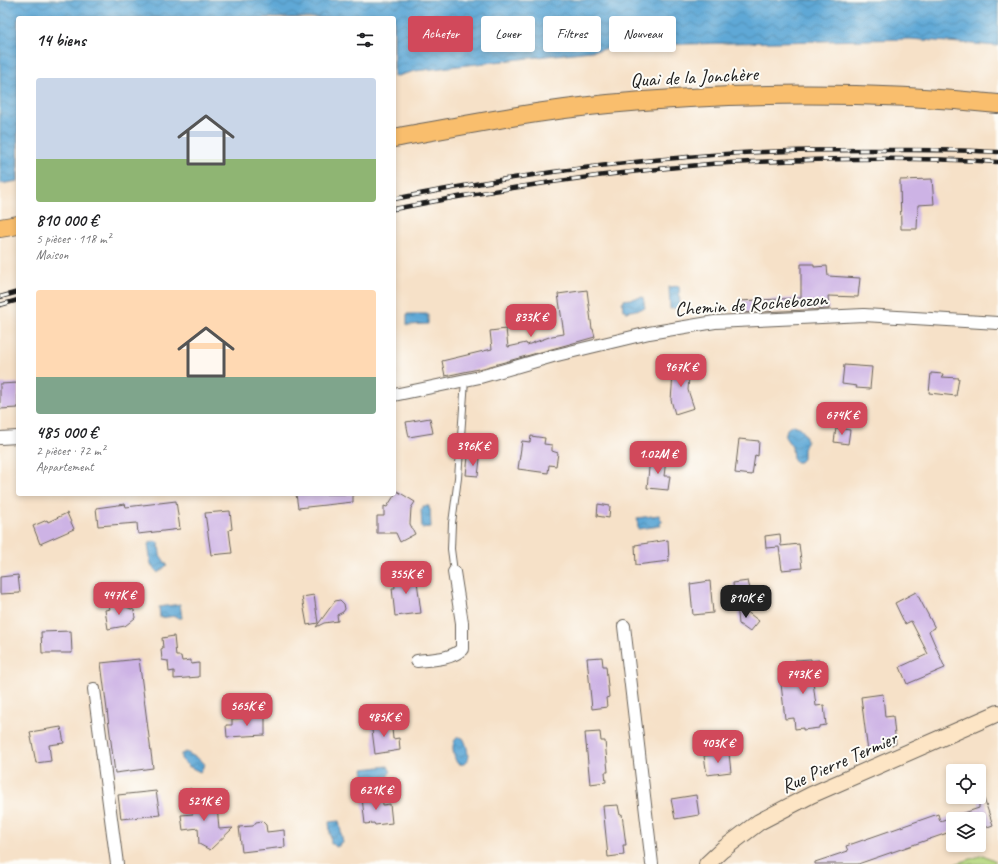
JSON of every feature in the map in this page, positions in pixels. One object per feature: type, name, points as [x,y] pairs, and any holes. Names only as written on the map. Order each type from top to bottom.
[{"type":"main road","name":"Quai de la Jonchère","points":[[396,138],[497,119],[608,104],[720,96],[834,94],[947,99],[998,104]]},
{"type":"main road","points":[[0,228],[16,225]]},
{"type":"street","name":"Chemin de Rochebozon","points":[[396,395],[465,380],[649,332],[715,322],[864,315],[998,323]]},
{"type":"street","points":[[0,438],[16,437]]},
{"type":"street","points":[[417,661],[445,658],[456,655],[462,649],[462,623],[454,572]]},
{"type":"street","points":[[624,626],[652,864]]},
{"type":"street","points":[[94,689],[117,864]]},
{"type":"street","name":"Rue Pierre Termier","points":[[711,862],[722,850],[759,822],[811,795],[998,713]]},
{"type":"lane","points":[[454,572],[451,542],[452,523],[458,478],[465,380]]},
{"type":"green space","points":[[983,855],[996,861],[993,864],[955,864]]},
{"type":"water","points":[[0,0],[998,0],[998,46],[910,39],[676,44],[676,16],[609,16],[609,49],[601,50],[601,16],[543,16],[543,52],[582,52],[415,71],[396,76],[396,16],[16,16],[16,181],[0,184]]},
{"type":"water","points":[[679,286],[680,308],[670,309],[669,287]]},
{"type":"water","points":[[643,297],[645,308],[626,312],[626,310],[623,310],[622,302],[624,302],[624,300]]},
{"type":"water","points":[[407,314],[428,314],[428,324],[407,325]]},
{"type":"water","points":[[794,425],[799,427],[807,440],[803,449],[803,459],[800,462],[796,462],[793,459],[792,447],[785,437],[787,429]]},
{"type":"water","points":[[423,506],[429,506],[431,527],[422,528],[421,509],[423,509]]},
{"type":"water","points":[[659,515],[663,521],[660,524],[661,526],[638,529],[637,518]]},
{"type":"water","points":[[154,541],[159,543],[160,555],[167,565],[158,573],[151,565],[148,544]]},
{"type":"water","points":[[180,604],[182,618],[175,616],[160,618],[159,607]]},
{"type":"water","points":[[458,737],[463,738],[468,751],[467,760],[462,764],[457,763],[453,753],[454,742]]},
{"type":"water","points":[[186,752],[205,764],[200,772],[188,766],[181,759],[181,754]]},
{"type":"water","points":[[388,766],[391,772],[388,775],[389,777],[365,780],[363,769]]},
{"type":"water","points":[[339,821],[343,843],[340,843],[339,846],[336,847],[331,844],[329,822]]},
{"type":"building","points":[[932,179],[934,204],[918,205],[917,229],[901,229],[900,180]]},
{"type":"building","points":[[801,264],[814,264],[814,267],[827,266],[828,276],[860,278],[858,297],[828,296],[829,309],[737,313],[738,301],[801,298]]},
{"type":"building","points":[[587,290],[592,329],[595,337],[483,368],[445,376],[442,361],[492,349],[490,331],[506,329],[508,347],[526,343],[527,345],[552,336],[564,334],[558,294]]},
{"type":"building","points":[[674,362],[690,363],[688,390],[694,408],[675,414],[671,400]]},
{"type":"building","points":[[844,365],[872,367],[870,389],[856,388],[857,386],[842,384]]},
{"type":"building","points":[[931,373],[943,374],[942,377],[959,378],[956,396],[929,393]]},
{"type":"building","points":[[16,383],[16,408],[0,409],[0,384]]},
{"type":"building","points":[[430,418],[433,433],[409,437],[406,422]]},
{"type":"building","points":[[836,428],[850,430],[848,444],[834,442]]},
{"type":"building","points":[[531,436],[545,438],[544,444],[552,445],[552,451],[558,453],[556,466],[549,465],[548,473],[518,469],[522,441],[530,442]]},
{"type":"building","points":[[739,439],[759,441],[758,456],[755,455],[752,475],[735,473]]},
{"type":"building","points":[[468,457],[480,459],[478,476],[466,475]]},
{"type":"building","points":[[650,458],[666,460],[664,476],[670,476],[668,490],[647,488]]},
{"type":"building","points":[[397,491],[415,502],[411,508],[410,524],[415,534],[400,542],[396,533],[377,533],[377,516],[384,516],[384,506],[387,507],[394,496],[396,496]]},
{"type":"building","points":[[296,496],[353,496],[353,502],[298,508]]},
{"type":"building","points":[[176,501],[180,529],[138,534],[137,523],[98,526],[96,508],[125,504],[126,507]]},
{"type":"building","points":[[598,504],[610,506],[609,518],[597,516]]},
{"type":"building","points":[[230,511],[232,529],[229,530],[232,553],[211,555],[205,513]]},
{"type":"building","points":[[67,513],[74,529],[40,544],[33,526],[47,520],[48,522]]},
{"type":"building","points":[[780,534],[781,546],[799,544],[802,568],[782,570],[779,547],[766,548],[765,536]]},
{"type":"building","points":[[668,540],[669,561],[636,565],[635,545]]},
{"type":"building","points":[[416,573],[421,613],[395,616],[392,588],[395,588],[394,575]]},
{"type":"building","points":[[18,575],[20,593],[0,594],[0,577]]},
{"type":"building","points":[[710,581],[713,613],[693,615],[690,584]]},
{"type":"building","points":[[748,581],[750,589],[752,588],[753,599],[735,603],[733,583]]},
{"type":"building","points":[[916,592],[935,628],[929,631],[945,668],[907,684],[900,667],[928,654],[911,621],[905,624],[895,603]]},
{"type":"building","points":[[314,595],[318,623],[307,625],[302,597]]},
{"type":"building","points":[[340,600],[344,604],[345,609],[337,615],[338,621],[324,623],[316,627],[335,601]]},
{"type":"building","points":[[737,604],[759,621],[750,632],[739,624]]},
{"type":"building","points":[[120,605],[134,610],[135,618],[125,626],[108,629],[105,610],[110,609],[109,606]]},
{"type":"building","points":[[71,631],[72,653],[42,653],[41,632]]},
{"type":"building","points":[[174,636],[176,656],[181,656],[182,661],[191,660],[191,664],[199,663],[199,677],[174,679],[174,671],[169,672],[168,661],[162,660],[162,638]]},
{"type":"building","points":[[602,657],[603,666],[606,666],[609,697],[606,698],[607,707],[592,709],[587,658]]},
{"type":"building","points":[[139,659],[153,768],[115,773],[101,663]]},
{"type":"building","points":[[811,659],[811,661],[819,660],[821,681],[813,682],[816,706],[824,705],[826,725],[819,726],[819,728],[803,730],[803,728],[795,729],[794,718],[785,719],[780,675],[789,674],[788,664],[796,663],[795,660]]},
{"type":"building","points":[[883,694],[885,717],[893,716],[896,744],[868,752],[861,697]]},
{"type":"building","points":[[246,716],[265,716],[265,735],[227,737],[226,725],[232,725],[232,719],[246,718]]},
{"type":"building","points":[[387,720],[388,728],[392,728],[393,739],[399,738],[400,750],[375,754],[371,722]]},
{"type":"building","points":[[61,727],[64,743],[49,745],[51,761],[36,763],[30,732]]},
{"type":"building","points":[[600,732],[601,741],[605,741],[608,772],[605,772],[606,782],[590,784],[585,733]]},
{"type":"building","points":[[729,753],[731,772],[707,775],[704,756]]},
{"type":"building","points":[[190,788],[210,807],[217,806],[219,829],[233,828],[210,850],[199,844],[198,828],[183,830],[181,815],[193,814]]},
{"type":"building","points":[[156,791],[160,815],[121,819],[118,795]]},
{"type":"building","points":[[382,795],[383,805],[390,804],[392,823],[375,825],[374,823],[365,824],[362,798]]},
{"type":"building","points":[[696,795],[699,815],[675,819],[671,799]]},
{"type":"building","points":[[979,804],[986,804],[993,825],[986,828],[986,812],[967,812],[979,808]]},
{"type":"building","points":[[618,805],[620,815],[622,814],[626,845],[623,845],[624,855],[608,857],[603,806]]},
{"type":"building","points":[[938,814],[940,821],[946,819],[946,833],[858,864],[815,864],[815,862],[848,851],[846,846]]},
{"type":"building","points":[[262,821],[266,825],[267,832],[284,830],[285,847],[242,852],[239,827],[253,826],[256,822]]},
{"type":"railway","points":[[396,199],[546,173],[622,163],[720,154],[846,150],[949,150],[998,152]]},
{"type":"railway","points":[[396,209],[546,183],[709,164],[862,159],[917,159],[998,162]]},
{"type":"railway","points":[[0,297],[16,293]]},
{"type":"railway","points":[[0,305],[16,301]]}]
